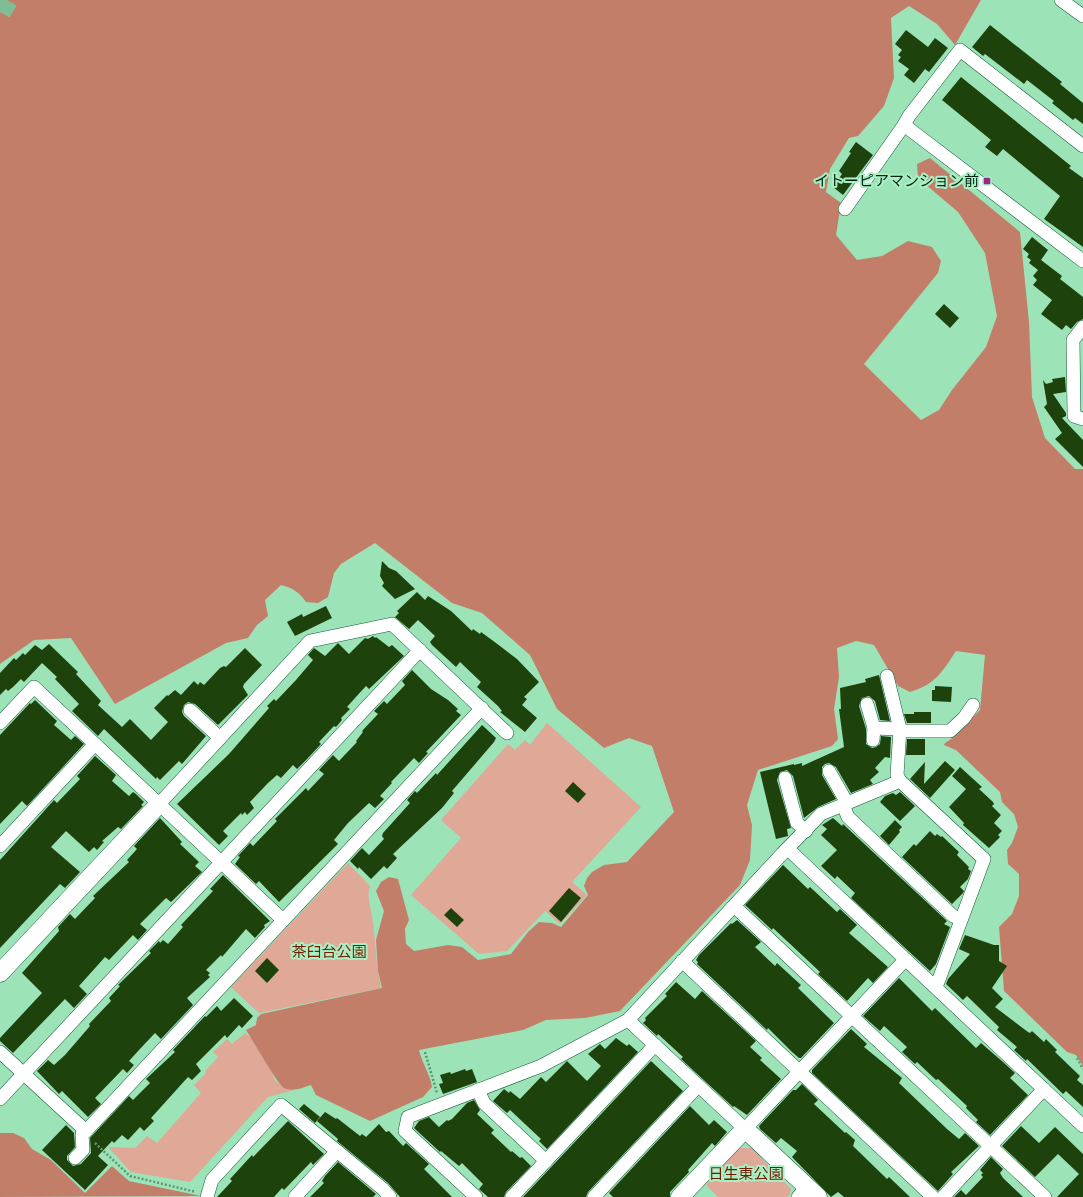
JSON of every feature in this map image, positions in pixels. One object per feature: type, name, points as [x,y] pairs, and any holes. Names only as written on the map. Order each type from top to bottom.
[{"type":"street","points":[[1061,0],[1083,16]]},
{"type":"street","points":[[845,209],[909,116],[960,50],[1083,146]]},
{"type":"street","points":[[904,125],[1083,261]]},
{"type":"street","points":[[1083,327],[1073,340],[1073,348],[1074,416],[1083,419]]},
{"type":"street","points":[[0,973],[310,641],[392,624],[507,733]]},
{"type":"street","points":[[0,1099],[420,650]]},
{"type":"street","points":[[887,676],[900,730],[897,775],[900,781],[984,859],[938,982],[934,986]]},
{"type":"street","points":[[0,723],[34,687],[283,920]]},
{"type":"street","points":[[867,704],[873,734],[900,730],[950,731],[964,718],[973,705]]},
{"type":"street","points":[[75,1158],[83,1150],[82,1134],[482,708]]},
{"type":"street","points":[[190,710],[220,738]]},
{"type":"street","points":[[0,846],[95,744]]},
{"type":"street","points":[[829,771],[845,804],[848,817],[953,916],[961,919]]},
{"type":"street","points":[[785,778],[797,823],[806,831]]},
{"type":"street","points":[[476,1197],[405,1131],[408,1116],[541,1066],[628,1020],[821,814],[900,781]]},
{"type":"street","points":[[788,849],[1083,1126]]},
{"type":"street","points":[[734,906],[1044,1197]]},
{"type":"street","points":[[680,1197],[905,960]]},
{"type":"street","points":[[682,961],[933,1197]]},
{"type":"street","points":[[628,1020],[745,1129],[808,1194]]},
{"type":"street","points":[[512,1197],[655,1045]]},
{"type":"street","points":[[0,1052],[86,1131]]},
{"type":"street","points":[[594,1197],[698,1086]]},
{"type":"street","points":[[943,1197],[1044,1089]]},
{"type":"street","points":[[478,1090],[484,1102],[546,1161]]},
{"type":"street","points":[[202,1195],[212,1180],[281,1105],[383,1189],[390,1197]]},
{"type":"street","points":[[295,1197],[337,1151]]},
{"type":"path","points":[[425,1052],[435,1086]]},
{"type":"path","points":[[1077,1058],[1083,1070]]},
{"type":"path","points":[[102,1150],[130,1176],[202,1195]]},
{"type":"green space","points":[[547,723],[641,807],[572,882],[587,895],[560,924],[545,911],[507,951],[479,954],[411,895],[461,838],[441,820],[508,744],[515,750],[525,740],[530,745]]},
{"type":"green space","name":"茶臼台公園","points":[[348,863],[370,886],[369,900],[381,988],[259,1013],[231,987]]},
{"type":"green space","points":[[245,1033],[252,1039],[270,1068],[275,1080],[283,1087],[294,1090],[268,1097],[190,1182],[131,1172],[108,1147],[135,1148],[147,1136],[157,1143],[201,1093],[194,1085],[206,1073],[205,1071],[218,1057],[213,1052],[227,1039],[232,1044]]},
{"type":"green space","name":"日生東公園","points":[[739,1148],[752,1148],[791,1189],[790,1194],[787,1197],[718,1197],[706,1185]]},
{"type":"shaded area","points":[[0,0],[981,0],[955,45],[937,24],[909,6],[891,18],[894,78],[884,106],[858,136],[849,138],[830,169],[826,192],[841,203],[836,235],[857,260],[882,256],[908,241],[932,247],[941,261],[938,273],[864,364],[921,420],[939,410],[952,390],[986,347],[997,316],[985,253],[958,212],[918,178],[917,164],[930,158],[1020,232],[1029,322],[1032,397],[1045,438],[1075,469],[1083,469],[1083,1066],[1076,1055],[1067,1052],[1004,991],[999,927],[1012,914],[1019,896],[1019,874],[1008,864],[1007,850],[1012,843],[1018,827],[1014,814],[1002,802],[1000,792],[956,750],[944,745],[954,737],[980,710],[985,655],[956,651],[938,676],[919,689],[910,692],[898,686],[874,645],[856,641],[837,648],[839,677],[834,709],[838,739],[832,746],[758,770],[747,805],[752,825],[750,860],[740,885],[620,1011],[585,1018],[546,1020],[523,1030],[419,1050],[432,1087],[423,1097],[370,1121],[316,1095],[311,1085],[291,1090],[284,1088],[271,1071],[246,1030],[256,1025],[257,1018],[261,1014],[382,988],[378,971],[376,940],[384,911],[376,891],[381,882],[389,877],[398,879],[409,920],[405,929],[406,944],[414,951],[448,945],[462,947],[478,960],[511,954],[528,932],[539,922],[552,923],[561,927],[588,895],[584,886],[587,878],[592,872],[604,865],[627,862],[674,812],[652,746],[629,738],[604,748],[557,709],[530,655],[482,613],[452,603],[375,543],[341,564],[334,573],[328,597],[318,603],[306,602],[295,591],[281,585],[265,600],[268,616],[257,625],[248,638],[226,643],[115,704],[71,638],[34,640],[0,664]]},
{"type":"shaded area","points":[[0,1133],[13,1133],[24,1138],[32,1149],[51,1160],[85,1193],[112,1166],[129,1181],[201,1196],[0,1197]]},
{"type":"building","points":[[990,25],[1062,82],[1060,84],[1083,103],[1083,124],[1075,118],[1073,120],[1052,103],[1054,101],[1027,80],[1024,84],[985,54],[983,56],[972,47]]},
{"type":"building","points":[[906,30],[928,47],[935,38],[948,48],[929,72],[925,69],[914,83],[904,75],[909,69],[898,61],[901,57],[898,55],[902,50],[895,44]]},
{"type":"building","points":[[961,77],[1071,166],[1069,168],[1083,178],[1083,247],[1044,219],[1060,196],[1003,149],[997,156],[985,147],[991,140],[942,100]]},
{"type":"building","points":[[856,142],[873,155],[843,195],[833,187],[842,174],[839,171],[851,153],[849,152]]},
{"type":"building","points":[[1032,237],[1048,250],[1041,260],[1062,276],[1060,279],[1083,297],[1083,319],[1077,322],[1071,329],[1066,325],[1062,330],[1041,314],[1052,300],[1033,285],[1037,280],[1033,276],[1038,270],[1029,263],[1031,260],[1027,257],[1029,254],[1023,249]]},
{"type":"building","points":[[944,304],[959,318],[950,328],[935,314]]},
{"type":"building","points":[[1065,377],[1066,392],[1053,394],[1066,413],[1066,416],[1062,418],[1083,440],[1083,467],[1055,439],[1062,433],[1044,407],[1047,404],[1043,380],[1046,384],[1053,382],[1052,379]]},
{"type":"building","points":[[382,561],[389,568],[396,571],[415,589],[395,599],[382,586],[384,583],[380,576]]},
{"type":"building","points":[[417,592],[425,600],[428,596],[451,611],[472,631],[473,629],[480,634],[481,632],[496,643],[517,659],[539,682],[524,697],[527,699],[522,705],[537,718],[525,732],[500,712],[502,711],[498,706],[477,687],[481,682],[460,662],[456,667],[432,645],[430,642],[435,636],[418,620],[409,629],[395,617],[399,613],[397,611]]},
{"type":"building","points":[[326,606],[332,618],[295,636],[287,622],[302,614],[303,617]]},
{"type":"building","points":[[373,636],[389,647],[392,645],[404,656],[369,689],[366,686],[347,707],[350,709],[341,718],[342,720],[319,742],[321,744],[297,769],[293,765],[281,778],[277,775],[268,783],[250,802],[254,808],[247,815],[245,812],[242,815],[241,813],[223,831],[228,836],[219,845],[177,804],[229,754],[269,708],[267,706],[274,699],[276,701],[296,680],[313,660],[308,655],[314,648],[325,656],[338,643],[349,654],[365,638],[368,639]]},
{"type":"building","points":[[49,644],[78,672],[76,674],[101,701],[98,705],[122,727],[130,719],[151,740],[168,722],[154,708],[167,695],[168,696],[175,690],[181,695],[194,681],[198,685],[200,682],[204,685],[220,668],[224,666],[226,667],[245,648],[262,665],[244,684],[243,687],[248,695],[218,725],[195,704],[188,702],[184,705],[182,712],[184,716],[206,736],[182,764],[179,761],[160,780],[157,777],[156,779],[104,729],[98,736],[72,711],[79,704],[55,679],[57,677],[42,663],[24,682],[21,679],[8,691],[6,689],[0,695],[0,673],[14,658],[16,660],[23,653],[25,655],[35,645],[42,650]]},
{"type":"building","points":[[412,670],[431,689],[448,700],[458,709],[456,711],[461,715],[426,752],[428,753],[419,763],[414,758],[391,782],[392,783],[380,796],[384,799],[375,808],[369,803],[348,823],[334,840],[338,844],[279,902],[259,881],[256,884],[235,864],[240,857],[238,856],[250,843],[253,846],[277,821],[275,819],[306,788],[308,791],[324,774],[319,770],[333,755],[339,761],[357,742],[356,741],[363,732],[362,731],[378,714],[374,711],[384,701],[387,704],[405,685],[402,681]]},
{"type":"building","points":[[879,675],[890,721],[880,720],[875,701],[869,696],[862,698],[859,706],[866,729],[866,744],[872,748],[876,747],[880,744],[881,736],[891,737],[890,758],[885,757],[875,768],[879,772],[870,780],[873,784],[851,793],[836,767],[829,763],[825,764],[822,767],[822,775],[836,799],[818,807],[804,818],[793,776],[787,770],[780,772],[777,780],[791,828],[787,829],[788,836],[776,839],[760,772],[794,764],[802,763],[802,766],[844,747],[839,709],[841,709],[840,688],[866,682],[865,679]]},
{"type":"building","points":[[935,686],[952,687],[951,702],[932,701],[932,690],[935,690]]},
{"type":"building","points":[[35,700],[57,721],[54,725],[71,740],[75,736],[84,744],[27,806],[22,801],[0,824],[0,735],[30,703],[31,704]]},
{"type":"building","points":[[914,712],[931,712],[931,723],[907,723],[904,714],[914,714]]},
{"type":"building","points":[[482,725],[496,738],[452,791],[454,793],[442,808],[393,854],[397,858],[387,869],[384,866],[371,879],[359,867],[358,869],[350,861],[362,848],[369,855],[384,839],[382,836],[383,833],[410,803],[407,800],[415,791],[417,793],[436,773],[437,775]]},
{"type":"building","points":[[907,739],[925,739],[925,755],[906,755]]},
{"type":"building","points":[[95,756],[116,775],[112,781],[129,796],[133,792],[136,794],[144,802],[141,805],[143,806],[121,829],[118,827],[102,841],[104,842],[97,850],[94,847],[89,852],[66,831],[51,847],[80,872],[65,888],[60,884],[0,948],[0,860],[54,800],[57,803],[80,779],[77,776]]},
{"type":"building","points":[[945,761],[955,770],[930,798],[910,779],[925,762],[924,784]]},
{"type":"building","points":[[960,767],[982,787],[979,789],[993,802],[994,804],[992,806],[1001,815],[994,823],[1002,831],[998,835],[1000,837],[989,848],[963,825],[964,823],[949,807],[966,789],[952,776]]},
{"type":"building","points":[[573,782],[586,794],[578,803],[565,791]]},
{"type":"building","points":[[900,792],[915,806],[900,821],[880,802],[885,796],[893,793],[896,795]]},
{"type":"building","points":[[160,818],[182,842],[180,844],[199,862],[195,866],[202,872],[171,902],[166,898],[140,924],[147,930],[138,940],[133,935],[109,960],[105,957],[79,986],[87,994],[74,1008],[65,999],[13,1053],[0,1041],[0,1038],[42,993],[22,973],[59,931],[58,927],[70,914],[75,919],[95,898],[93,896],[129,862],[127,860],[137,849],[134,846]]},
{"type":"building","points":[[833,818],[842,826],[843,824],[947,921],[944,924],[950,927],[936,964],[930,971],[851,898],[855,893],[837,876],[835,879],[821,866],[837,850],[821,835],[827,829],[822,825]]},
{"type":"building","points":[[895,820],[902,827],[899,830],[900,832],[889,845],[880,836]]},
{"type":"building","points":[[930,831],[935,836],[937,834],[941,837],[942,836],[959,852],[957,855],[971,871],[968,879],[960,887],[964,891],[963,893],[952,904],[902,857],[914,844],[916,846]]},
{"type":"building","points":[[783,865],[808,889],[810,887],[837,912],[840,909],[857,925],[849,933],[888,967],[873,983],[868,978],[847,1001],[818,974],[820,972],[803,956],[773,928],[772,930],[745,905]]},
{"type":"building","points":[[223,875],[270,921],[264,925],[265,927],[255,938],[246,929],[222,957],[221,955],[206,970],[210,973],[208,975],[210,977],[187,998],[193,1005],[161,1039],[155,1033],[139,1050],[129,1061],[134,1065],[127,1073],[123,1069],[95,1098],[101,1104],[88,1117],[62,1091],[59,1094],[37,1071],[48,1060],[54,1065],[65,1055],[90,1026],[89,1024],[111,1001],[109,998],[120,986],[118,985],[151,953],[149,951],[159,941],[160,943],[163,940],[168,944],[183,927],[181,925],[213,891],[210,889]]},
{"type":"building","points":[[569,888],[581,898],[561,922],[549,911]]},
{"type":"building","points":[[451,908],[464,920],[457,927],[444,915]]},
{"type":"building","points":[[737,920],[761,942],[755,947],[775,966],[777,963],[801,985],[798,988],[834,1023],[801,1058],[791,1051],[768,1028],[767,1030],[697,964],[698,962],[696,960],[699,955],[731,923],[732,924]]},
{"type":"building","points":[[965,935],[994,945],[999,945],[999,961],[1007,966],[992,988],[1003,999],[995,1007],[1028,1032],[1030,1033],[1032,1031],[1044,1042],[1046,1039],[1057,1050],[1055,1052],[1080,1076],[1077,1080],[1083,1085],[1083,1107],[1066,1091],[1063,1094],[1027,1059],[1026,1061],[1014,1050],[1017,1047],[997,1030],[999,1027],[967,996],[963,1000],[946,984],[948,979],[970,954],[959,949]]},
{"type":"building","points":[[267,958],[279,970],[267,983],[255,971]]},
{"type":"building","points":[[899,978],[932,1011],[935,1008],[976,1048],[981,1043],[1003,1062],[1015,1073],[1010,1078],[1028,1095],[990,1135],[976,1122],[978,1120],[966,1108],[967,1106],[938,1079],[936,1080],[917,1062],[915,1064],[902,1052],[907,1047],[884,1026],[880,1031],[863,1016]]},
{"type":"building","points":[[676,982],[695,999],[702,991],[756,1041],[750,1047],[762,1058],[760,1060],[781,1079],[747,1115],[734,1106],[733,1107],[681,1059],[683,1057],[658,1034],[657,1036],[643,1023],[646,1020],[645,1018],[667,996],[665,994]]},
{"type":"building","points":[[234,998],[253,1016],[242,1028],[239,1025],[227,1038],[225,1035],[196,1064],[201,1071],[192,1080],[188,1077],[151,1118],[154,1121],[144,1131],[140,1127],[128,1140],[122,1135],[114,1143],[112,1141],[98,1156],[108,1165],[85,1190],[42,1150],[66,1125],[74,1133],[75,1147],[67,1156],[67,1160],[73,1166],[81,1164],[91,1153],[90,1138],[129,1096],[133,1100],[150,1083],[146,1079],[175,1052],[173,1050],[205,1016],[206,1017],[217,1006],[221,1011]]},
{"type":"building","points":[[851,1029],[867,1044],[864,1047],[902,1078],[899,1083],[947,1129],[959,1139],[965,1133],[979,1146],[951,1172],[953,1174],[938,1191],[812,1073],[812,1070]]},
{"type":"building","points":[[616,1038],[627,1046],[629,1044],[638,1052],[547,1149],[539,1141],[541,1139],[510,1110],[507,1113],[493,1101],[504,1089],[509,1093],[510,1091],[520,1099],[541,1077],[546,1082],[567,1061],[587,1081],[601,1066],[588,1054],[600,1044],[605,1049]]},
{"type":"building","points":[[651,1061],[683,1091],[588,1192],[586,1197],[523,1197]]},
{"type":"building","points":[[465,1069],[466,1071],[472,1069],[477,1082],[443,1094],[439,1084],[443,1083],[440,1075],[450,1072],[451,1074]]},
{"type":"building","points":[[802,1084],[818,1100],[814,1104],[845,1133],[846,1132],[855,1140],[853,1146],[887,1179],[889,1177],[910,1197],[844,1197],[838,1192],[831,1197],[792,1157],[797,1151],[781,1138],[776,1143],[760,1129],[759,1126],[793,1090],[796,1090]]},
{"type":"building","points":[[474,1100],[480,1110],[477,1114],[494,1130],[491,1133],[511,1152],[512,1151],[520,1158],[522,1157],[531,1166],[506,1192],[504,1197],[488,1197],[479,1189],[483,1184],[462,1163],[459,1166],[441,1151],[440,1152],[414,1128],[419,1121],[429,1117],[439,1127],[447,1120],[452,1119],[467,1103]]},
{"type":"building","points":[[304,1104],[320,1117],[315,1123],[299,1109]]},
{"type":"building","points":[[690,1106],[709,1125],[714,1120],[727,1132],[715,1146],[712,1143],[688,1170],[689,1172],[670,1192],[670,1197],[613,1197],[609,1193]]},
{"type":"building","points":[[325,1112],[336,1119],[337,1118],[360,1136],[362,1134],[366,1137],[379,1124],[386,1132],[389,1131],[403,1146],[406,1143],[429,1164],[424,1169],[452,1197],[400,1197],[388,1183],[337,1141],[338,1139],[317,1121]]},
{"type":"building","points":[[288,1121],[324,1154],[313,1165],[311,1162],[284,1190],[282,1188],[274,1197],[217,1197],[232,1181],[230,1179],[252,1155],[253,1157]]},
{"type":"building","points":[[1021,1126],[1039,1143],[1055,1127],[1083,1154],[1083,1197],[1057,1197],[1079,1174],[1058,1154],[1035,1177],[1002,1146]]},
{"type":"building","points":[[991,1157],[1003,1169],[1000,1173],[1003,1178],[1023,1197],[954,1197],[961,1190],[966,1195],[983,1177],[981,1175],[983,1173],[980,1170]]},
{"type":"building","points":[[338,1162],[376,1194],[373,1197],[310,1197],[324,1183],[322,1181],[325,1176]]},
{"type":"tunnel","points":[[0,12],[7,0]]},
{"type":"place","name":"イトーピアマンション前","points":[[987,181]]}]
